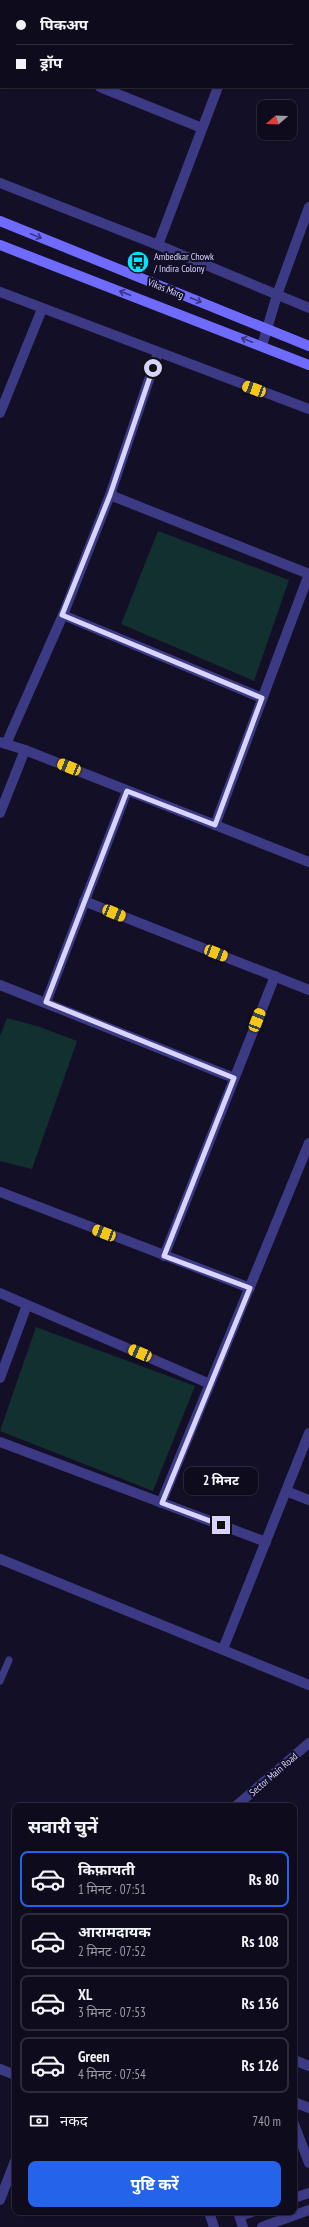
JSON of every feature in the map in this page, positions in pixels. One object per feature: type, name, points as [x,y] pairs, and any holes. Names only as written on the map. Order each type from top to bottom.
[{"type":"main road","name":"Vikas Marg","points":[[0,221],[309,346]]},
{"type":"main road","name":"Vikas Marg","points":[[0,245],[309,365]]},
{"type":"street","points":[[102,88],[202,128]]},
{"type":"street","points":[[158,245],[218,88]]},
{"type":"street","points":[[0,183],[158,245],[309,308]]},
{"type":"street","points":[[262,346],[269,330],[277,295],[309,207]]},
{"type":"street","points":[[0,292],[309,409]]},
{"type":"street","points":[[0,413],[42,309]]},
{"type":"street","points":[[158,353],[110,495],[62,615],[3,743],[25,750],[309,862]]},
{"type":"street","points":[[110,495],[309,574],[215,825]]},
{"type":"street","points":[[62,615],[262,698]]},
{"type":"street","points":[[0,813],[25,750]]},
{"type":"street","points":[[46,1002],[127,791]]},
{"type":"street","points":[[84,901],[309,990]]},
{"type":"street","points":[[164,1256],[275,976]]},
{"type":"street","points":[[0,985],[234,1078]]},
{"type":"street","points":[[162,1503],[309,1143]]},
{"type":"street","points":[[0,1192],[250,1288]]},
{"type":"street","points":[[0,1293],[210,1384]]},
{"type":"street","points":[[0,1378],[27,1305]]},
{"type":"street","points":[[223,1649],[309,1433]]},
{"type":"street","points":[[0,1442],[266,1542]]},
{"type":"street","points":[[286,1491],[309,1500]]},
{"type":"street","points":[[0,1559],[309,1685]]},
{"type":"street","name":"Sector Main Road","points":[[239,1803],[309,1743]]},
{"type":"street","points":[[297,2061],[309,2066]]},
{"type":"street","points":[[0,2069],[12,2074]]},
{"type":"street","points":[[297,2103],[309,2108]]},
{"type":"street","points":[[297,2132],[309,2163]]},
{"type":"street","points":[[0,2200],[12,2170]]},
{"type":"street","points":[[297,2197],[309,2193]]},
{"type":"street","points":[[297,2214],[309,2210]]},
{"type":"street","points":[[210,2215],[214,2227]]},
{"type":"street","points":[[239,2215],[243,2227]]},
{"type":"street","points":[[262,2227],[295,2215]]},
{"type":"lane","points":[[0,1681],[8,1660]]},
{"type":"green space","points":[[158,531],[289,580],[254,681],[121,624]]},
{"type":"green space","points":[[7,1018],[37,1026],[77,1041],[32,1169],[0,1161],[0,1036]]},
{"type":"green space","points":[[36,1327],[195,1386],[153,1491],[0,1431]]},
{"type":"place","name":"Ambedkar Chowk / Indira Colony","points":[[138,262]]},
{"type":"route","points":[[153,368],[110,495],[62,615],[262,698],[215,825],[127,791],[46,1002],[234,1078],[164,1256],[250,1288],[162,1503],[221,1525]]}]
